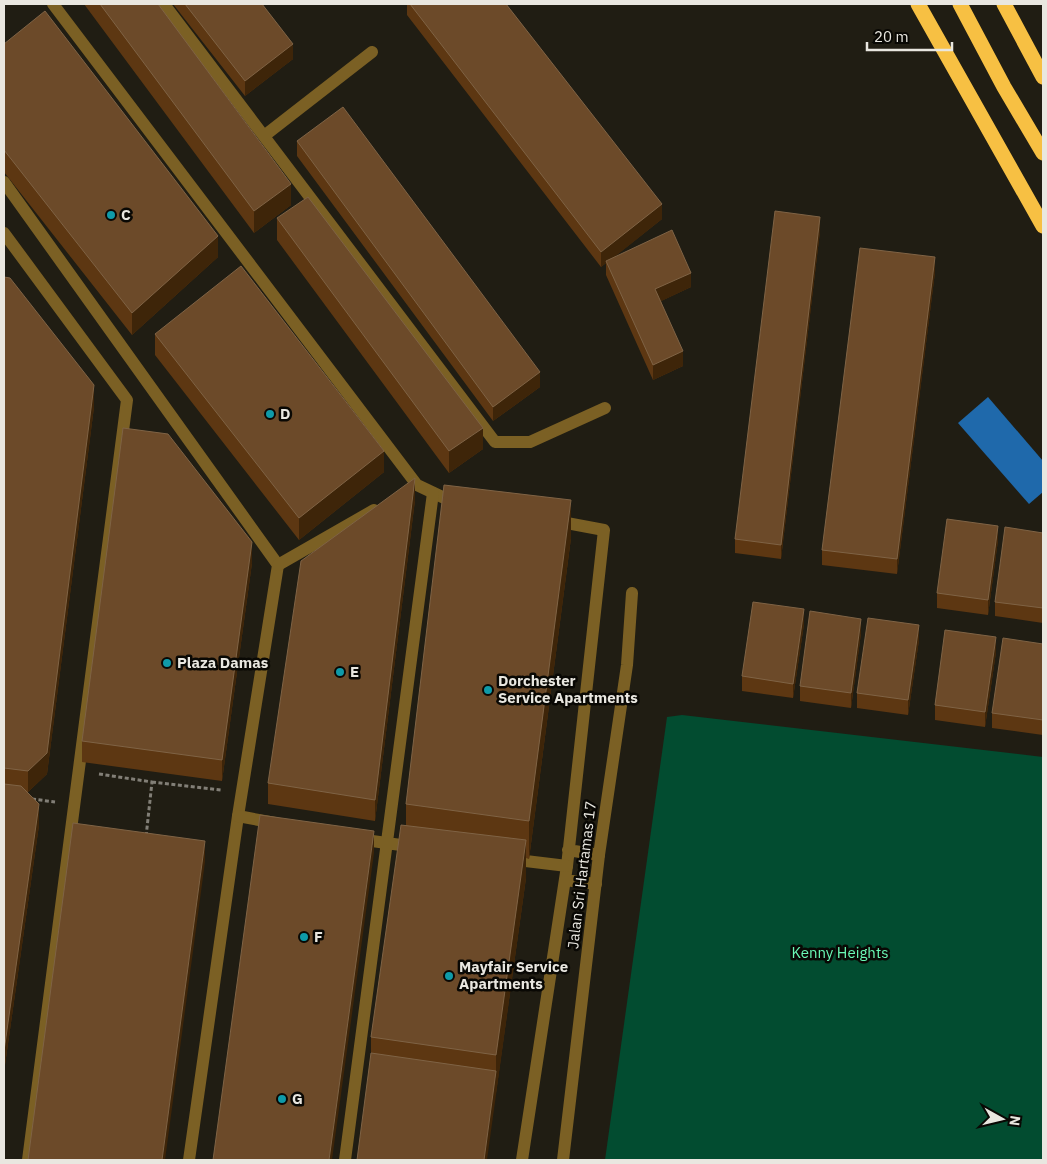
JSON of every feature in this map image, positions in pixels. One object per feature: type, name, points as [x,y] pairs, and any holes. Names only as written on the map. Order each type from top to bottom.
[{"type":"highway","points":[[918,4],[1043,226]]},
{"type":"highway","points":[[960,4],[1004,87],[1043,153]]},
{"type":"highway","points":[[1004,4],[1043,77]]},
{"type":"street","points":[[164,4],[496,442],[530,442],[605,408]]},
{"type":"street","points":[[53,9],[413,487],[454,503],[472,507]]},
{"type":"street","points":[[264,136],[372,52]]},
{"type":"street","points":[[4,182],[278,566],[238,816],[189,1160]]},
{"type":"street","points":[[4,233],[127,400],[28,1160]]},
{"type":"street","points":[[345,1160],[432,493]]},
{"type":"street","points":[[278,566],[384,504]]},
{"type":"street","points":[[522,1160],[567,866],[604,530],[548,520]]},
{"type":"street","name":"Jalan Sri Hartamas 17","points":[[563,1160],[599,855],[628,665],[632,594]]},
{"type":"street","points":[[238,816],[284,825]]},
{"type":"street","points":[[349,837],[386,844],[424,848]]},
{"type":"street","points":[[568,850],[599,855]]},
{"type":"street","points":[[500,858],[567,866]]},
{"type":"street","points":[[565,880],[596,884]]},
{"type":"path","points":[[78,771],[215,789]]},
{"type":"path","points":[[146,841],[152,782]]},
{"type":"path","points":[[30,799],[74,805]]},
{"type":"green space","name":"Kenny Heights","points":[[682,715],[1043,757],[1043,1160],[605,1160],[667,717]]},
{"type":"water","points":[[988,397],[1043,461],[1043,492],[1029,504],[958,423]]},
{"type":"building","points":[[100,4],[158,4],[291,184],[254,211]]},
{"type":"building","points":[[185,4],[262,4],[293,44],[245,81]]},
{"type":"building","points":[[410,4],[506,4],[662,204],[601,252]]},
{"type":"building","name":"C","points":[[45,11],[218,236],[132,313],[4,150],[4,44]]},
{"type":"building","points":[[343,107],[540,372],[493,407],[297,141]]},
{"type":"building","points":[[308,197],[483,428],[449,451],[277,218]]},
{"type":"building","points":[[775,211],[820,217],[781,545],[735,539]]},
{"type":"building","points":[[672,230],[691,273],[655,289],[683,351],[653,365],[606,261]]},
{"type":"building","points":[[860,248],[935,257],[897,559],[822,550]]},
{"type":"building","name":"D","points":[[241,266],[384,451],[299,518],[155,334]]},
{"type":"building","points":[[4,277],[10,278],[94,385],[47,753],[28,771],[4,768]]},
{"type":"building","name":"Plaza Damas","points":[[123,428],[168,434],[252,542],[222,760],[82,741]]},
{"type":"building","name":"E","points":[[415,478],[375,800],[268,783],[301,561]]},
{"type":"building","name":"Dorchester Service Apartments","points":[[444,485],[571,500],[529,821],[406,804]]},
{"type":"building","points":[[947,519],[998,526],[988,600],[937,593]]},
{"type":"building","points":[[1005,527],[1043,533],[1043,608],[995,602]]},
{"type":"building","points":[[753,602],[804,609],[793,684],[742,676]]},
{"type":"building","points":[[810,611],[861,619],[851,693],[800,686]]},
{"type":"building","points":[[868,618],[919,625],[908,700],[857,693]]},
{"type":"building","points":[[945,630],[996,637],[985,712],[935,705]]},
{"type":"building","points":[[1003,638],[1043,644],[1043,720],[992,713]]},
{"type":"building","points":[[4,784],[21,786],[39,804],[4,1051]]},
{"type":"building","points":[[260,815],[374,831],[329,1160],[213,1160]]},
{"type":"building","points":[[73,823],[205,841],[162,1160],[28,1160]]},
{"type":"building","name":"Mayfair Service Apartments","points":[[401,825],[526,840],[496,1055],[371,1037]]},
{"type":"building","points":[[371,1053],[496,1071],[484,1160],[357,1160]]},
{"type":"place","name":"C","points":[[111,215]]},
{"type":"place","name":"D","points":[[270,414]]},
{"type":"place","name":"Plaza Damas","points":[[167,663]]},
{"type":"place","name":"E","points":[[340,672]]},
{"type":"place","name":"Dorchester Service Apartments","points":[[488,690]]},
{"type":"place","name":"F","points":[[304,937]]},
{"type":"place","name":"Mayfair Service Apartments","points":[[449,976]]},
{"type":"place","name":"G","points":[[282,1099]]}]
